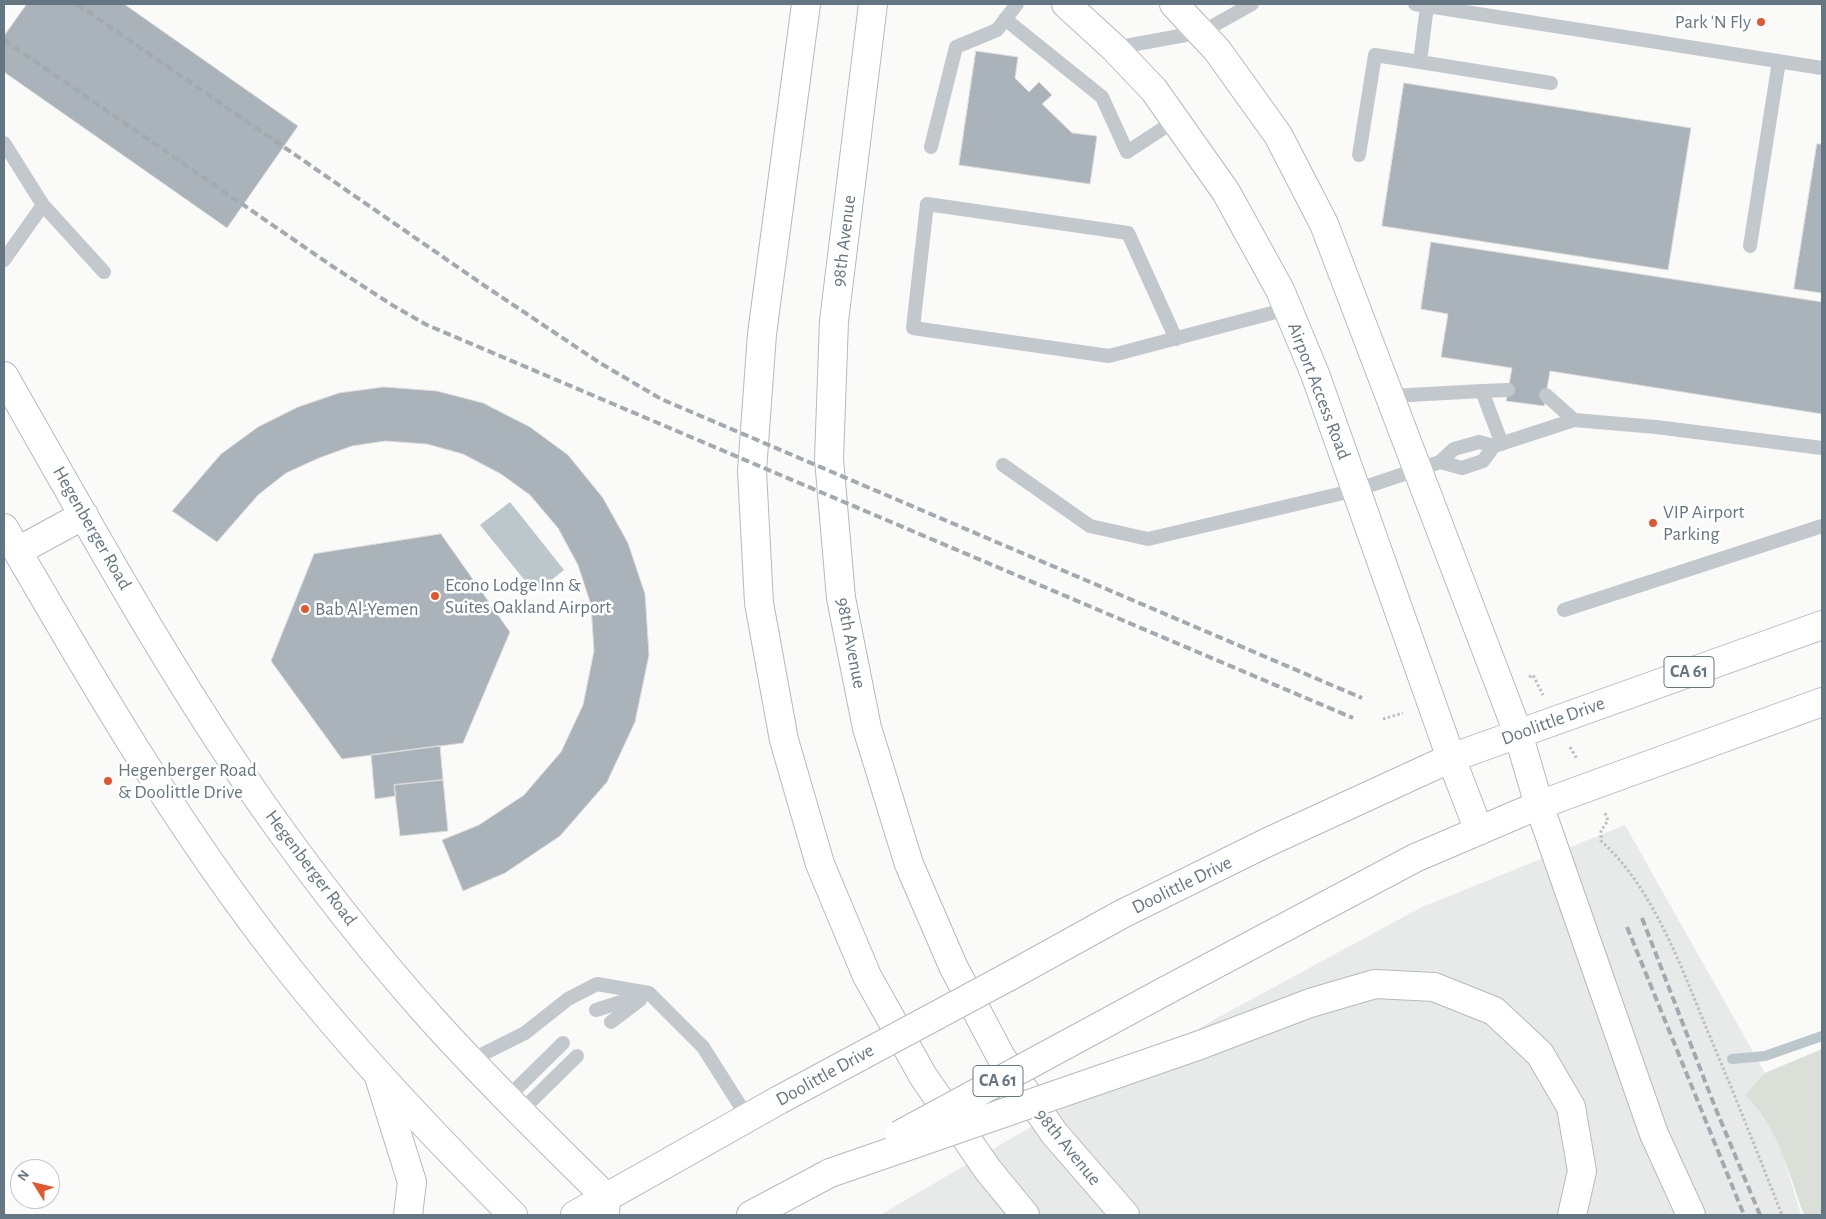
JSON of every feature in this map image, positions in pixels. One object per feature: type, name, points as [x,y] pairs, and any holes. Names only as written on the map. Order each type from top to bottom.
[{"type":"main road","points":[[806,4],[762,334],[752,470],[759,603],[784,740],[814,845],[820,864],[867,976],[922,1076],[988,1170],[1025,1215]]},
{"type":"main road","name":"98th Avenue","points":[[873,4],[834,322],[829,459],[841,598],[866,728],[909,864],[953,966],[1001,1057],[1054,1133],[1124,1214]]},
{"type":"main road","name":"Airport Access Road","points":[[1066,4],[1114,48],[1154,90],[1226,192],[1280,290],[1315,374],[1451,758],[1479,830]]},
{"type":"main road","points":[[1174,4],[1218,50],[1278,135],[1324,224],[1391,396],[1429,466],[1518,733],[1539,805],[1654,1134],[1691,1215]]},
{"type":"main road","name":"Hegenberger Road","points":[[4,376],[191,696],[265,808],[347,917],[429,1016],[514,1105],[605,1206]]},
{"type":"main road","points":[[18,552],[84,515]]},
{"type":"main road","points":[[4,528],[127,736],[205,856],[284,963],[377,1072],[513,1215]]},
{"type":"main road","name":"Doolittle Drive","points":[[575,1215],[605,1206],[779,1100],[1122,914],[1363,797],[1451,758],[1822,625]]},
{"type":"main road","name":"CA 61","points":[[751,1215],[1415,858],[1539,805],[1822,702]]},
{"type":"main road","points":[[830,1173],[1200,1045],[1310,1003],[1375,984],[1434,986],[1494,1011],[1540,1054],[1571,1107],[1582,1171],[1572,1215]]},
{"type":"main road","points":[[377,1072],[412,1182],[408,1215]]},
{"type":"lane","points":[[931,146],[956,47],[997,30],[1017,4]]},
{"type":"lane","points":[[1114,48],[1202,32],[1252,4]]},
{"type":"lane","points":[[1420,62],[1421,5],[1822,68]]},
{"type":"lane","points":[[1005,19],[1102,97],[1127,152],[1176,120]]},
{"type":"lane","points":[[1359,155],[1375,55],[1551,83]]},
{"type":"lane","points":[[1750,246],[1779,61]]},
{"type":"lane","points":[[4,143],[43,205],[104,272]]},
{"type":"lane","points":[[1176,339],[1128,233],[927,204],[913,328],[1109,356],[1176,339],[1287,308]]},
{"type":"lane","points":[[4,260],[43,205]]},
{"type":"lane","points":[[1391,396],[1508,390]]},
{"type":"lane","points":[[1482,391],[1498,445]]},
{"type":"lane","points":[[1546,395],[1574,420]]},
{"type":"lane","points":[[1003,465],[1090,526],[1148,539],[1356,490],[1429,466],[1454,449],[1479,442],[1498,445],[1574,420],[1656,427],[1822,448]]},
{"type":"lane","points":[[1429,466],[1462,468],[1483,461],[1498,445]]},
{"type":"lane","points":[[1564,610],[1822,526]]},
{"type":"lane","points":[[472,1060],[525,1033],[568,998],[597,984],[649,993],[703,1047],[748,1118]]},
{"type":"lane","points":[[596,1010],[649,993]]},
{"type":"lane","points":[[611,1022],[649,993]]},
{"type":"lane","points":[[514,1105],[563,1043]]},
{"type":"lane","points":[[514,1105],[577,1056]]},
{"type":"path","points":[[1556,720],[1591,786]]},
{"type":"path","points":[[1608,820],[1601,830],[1601,841],[1614,852],[1629,872],[1653,911],[1682,968],[1782,1215]]},
{"type":"shaded area","points":[[510,502],[564,570],[535,593],[480,525]]},
{"type":"shaded area","points":[[1625,825],[1765,1073],[1777,1111],[1786,1165],[1801,1215],[880,1215],[1217,1018],[1422,907]]},
{"type":"shaded area","points":[[1822,1049],[1822,1215],[1804,1215],[1774,1136],[1766,1121],[1745,1095],[1765,1073]]},
{"type":"building","points":[[27,4],[124,4],[298,126],[227,228],[4,72],[4,36]]},
{"type":"building","points":[[976,51],[1018,57],[1015,78],[1029,92],[1039,82],[1052,95],[1042,104],[1072,133],[1097,136],[1090,184],[959,165]]},
{"type":"building","points":[[1404,83],[1691,128],[1668,270],[1382,226]]},
{"type":"building","points":[[1817,144],[1822,144],[1822,293],[1794,289]]},
{"type":"building","points":[[1431,242],[1822,302],[1822,414],[1550,371],[1544,406],[1506,401],[1512,368],[1441,357],[1448,314],[1421,309]]},
{"type":"building","points":[[384,387],[437,391],[483,403],[530,427],[568,455],[603,498],[628,543],[645,594],[649,655],[635,722],[607,782],[560,836],[505,873],[463,891],[442,840],[479,825],[524,795],[561,752],[583,705],[594,651],[591,605],[578,565],[558,528],[530,495],[501,474],[463,454],[427,444],[385,441],[352,446],[286,473],[258,495],[217,542],[172,511],[221,454],[258,427],[298,407],[339,393]]},
{"type":"building","points":[[441,534],[510,632],[463,743],[342,759],[271,661],[314,554]]},
{"type":"building","points":[[440,746],[443,780],[394,785],[396,796],[375,799],[371,755]]},
{"type":"building","points":[[443,780],[448,831],[400,836],[394,785]]},
{"type":"waterway","points":[[1732,1059],[1765,1056],[1822,1036]]},
{"type":"railway","points":[[77,4],[482,284],[600,363],[661,399],[1362,698]]},
{"type":"railway","points":[[4,40],[332,266],[427,325],[1353,718]]},
{"type":"railway","points":[[1642,918],[1715,1107],[1760,1215]]},
{"type":"railway","points":[[1627,927],[1744,1215]]},
{"type":"place","name":"Park 'N Fly","points":[[1761,22]]},
{"type":"place","name":"VIP Airport Parking","points":[[1653,523]]},
{"type":"place","name":"Econo Lodge Inn & Suites Oakland Airport","points":[[435,596]]},
{"type":"place","name":"Bab Al-Yemen","points":[[305,609]]},
{"type":"place","name":"Hegenberger Road & Doolittle Drive","points":[[108,781]]}]
